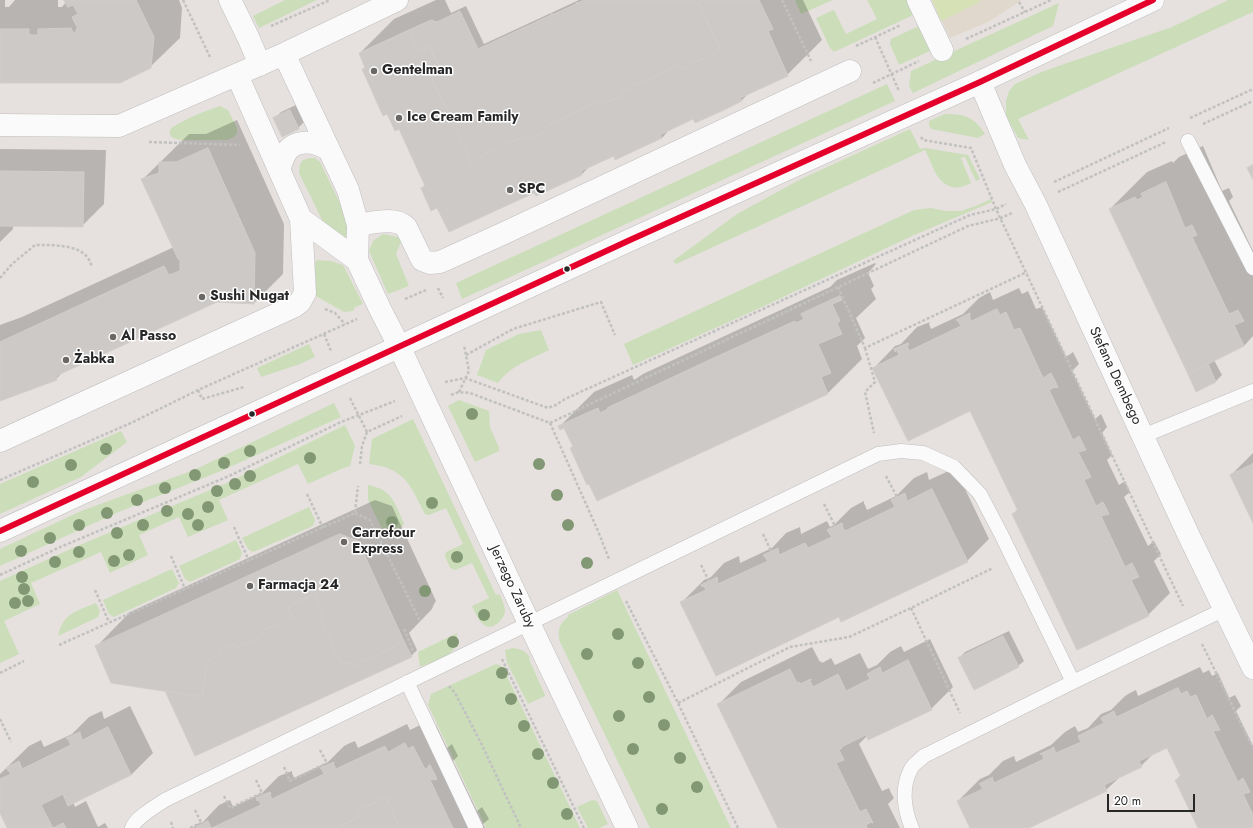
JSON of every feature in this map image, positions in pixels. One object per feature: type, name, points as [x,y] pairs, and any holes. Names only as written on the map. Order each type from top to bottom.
[{"type":"street","points":[[230,0],[260,65]]},
{"type":"street","points":[[0,124],[120,126],[260,65],[397,0]]},
{"type":"street","points":[[0,531],[637,236],[980,82],[1152,0]]},
{"type":"street","points":[[922,7],[942,50]]},
{"type":"street","points":[[284,54],[348,190],[358,225],[357,260]]},
{"type":"street","points":[[358,225],[393,221],[402,223],[406,227],[422,260],[430,263],[440,262],[850,71]]},
{"type":"street","points":[[0,441],[295,306],[300,302],[305,293],[301,219],[237,75]]},
{"type":"street","name":"Stefana Dembego","points":[[980,82],[1015,165],[1033,198],[1142,436],[1253,668]]},
{"type":"street","points":[[279,169],[287,152],[298,144],[313,142],[329,150]]},
{"type":"street","points":[[301,219],[357,260]]},
{"type":"street","name":"Jerzego Zaruby","points":[[357,260],[399,346],[528,623],[627,828]]},
{"type":"lane","points":[[1188,141],[1253,268]]},
{"type":"lane","points":[[1142,436],[1253,391]]},
{"type":"lane","points":[[132,828],[144,814],[165,800],[878,454],[901,451],[923,453],[954,467],[980,494],[1073,682]]},
{"type":"lane","points":[[912,828],[908,819],[904,801],[906,784],[911,768],[924,756],[1225,609]]},
{"type":"lane","points":[[407,682],[416,698],[476,828]]},
{"type":"path","points":[[183,0],[210,57]]},
{"type":"path","points":[[782,0],[823,84]]},
{"type":"path","points":[[942,50],[1052,0]]},
{"type":"path","points":[[1019,2],[1025,12]]},
{"type":"path","points":[[855,46],[875,37],[922,7]]},
{"type":"path","points":[[875,37],[902,97]]},
{"type":"path","points":[[1188,119],[1253,89]]},
{"type":"path","points":[[1199,126],[1253,101]]},
{"type":"path","points":[[550,423],[968,226],[1001,218],[1033,198],[1174,126]]},
{"type":"path","points":[[920,135],[923,140],[971,148],[996,209],[1192,624],[1253,748]]},
{"type":"path","points":[[0,575],[58,548],[228,476],[341,422],[438,383],[465,378],[548,408],[573,395],[970,215],[1033,198],[1171,139]]},
{"type":"path","points":[[142,142],[244,145]]},
{"type":"path","points":[[0,278],[12,264],[35,245],[60,246],[79,250],[88,258],[92,267]]},
{"type":"path","points":[[865,348],[1027,272]]},
{"type":"path","points":[[838,288],[865,348],[875,382],[865,392],[878,454]]},
{"type":"path","points":[[466,355],[513,329],[601,302],[615,335]]},
{"type":"path","points":[[0,480],[131,423],[198,390],[359,318]]},
{"type":"path","points":[[459,392],[469,371],[464,344]]},
{"type":"path","points":[[447,397],[459,392],[470,393],[550,423],[598,531],[622,592],[678,703],[738,828]]},
{"type":"path","points":[[349,397],[367,432],[362,446],[360,464]]},
{"type":"path","points":[[367,432],[406,414]]},
{"type":"path","points":[[884,472],[897,497]]},
{"type":"path","points":[[355,513],[358,486]]},
{"type":"path","points":[[307,494],[323,528]]},
{"type":"path","points":[[822,500],[835,526]]},
{"type":"path","points":[[59,645],[355,513]]},
{"type":"path","points":[[355,513],[370,520],[420,621]]},
{"type":"path","points":[[234,527],[249,561]]},
{"type":"path","points":[[760,528],[771,551]]},
{"type":"path","points":[[171,556],[185,589]]},
{"type":"path","points":[[701,563],[709,581]]},
{"type":"path","points":[[678,703],[790,647],[849,637],[912,608],[994,567]]},
{"type":"path","points":[[95,590],[109,622]]},
{"type":"path","points":[[912,608],[970,734]]},
{"type":"path","points":[[502,658],[584,828]]},
{"type":"path","points":[[0,673],[24,662]]},
{"type":"path","points":[[416,698],[447,684],[455,693],[482,745],[521,828]]},
{"type":"path","points":[[0,719],[11,742]]},
{"type":"path","points":[[282,763],[290,781],[327,764],[320,751]]},
{"type":"path","points":[[222,792],[230,808],[263,794],[257,782]]},
{"type":"path","points":[[190,828],[201,823],[197,814]]},
{"type":"shaded area","points":[[932,0],[1022,0],[988,22],[950,38]]},
{"type":"green space","points":[[285,0],[317,0],[259,28],[253,16]]},
{"type":"green space","points":[[795,0],[833,0],[801,14]]},
{"type":"green space","points":[[867,0],[909,0],[914,13],[911,16],[834,52],[830,48],[816,18],[834,10],[846,34],[877,19]]},
{"type":"green space","points":[[932,0],[979,0],[980,2],[941,21]]},
{"type":"green space","points":[[1228,0],[1253,0],[1253,12],[1018,119],[1029,140],[1018,138],[1006,116],[1006,101],[1009,91],[1015,84],[1044,71],[1172,27]]},
{"type":"green space","points":[[1059,3],[1053,26],[913,93],[909,86],[911,71]]},
{"type":"green space","points":[[921,25],[932,50],[899,65],[890,44],[891,39]]},
{"type":"green space","points":[[887,84],[895,101],[462,299],[456,283]]},
{"type":"green space","points":[[220,106],[228,110],[237,128],[237,133],[234,137],[227,140],[181,140],[173,138],[170,135],[170,130],[174,126]]},
{"type":"green space","points":[[945,114],[964,116],[973,120],[985,134],[978,138],[931,129],[929,121]]},
{"type":"green space","points":[[910,129],[920,149],[925,148],[968,155],[980,179],[976,181],[965,157],[961,158],[971,183],[958,188],[947,185],[942,182],[935,172],[925,150],[676,264],[673,261],[737,214],[801,179]]},
{"type":"green space","points":[[315,158],[320,162],[349,222],[350,241],[326,228],[299,173],[300,164],[303,160]]},
{"type":"green space","points":[[991,199],[992,202],[912,236],[762,307],[633,365],[624,344],[914,210],[931,208],[946,211],[961,211]]},
{"type":"green space","points":[[383,234],[398,237],[401,242],[396,254],[409,286],[388,294],[369,251],[373,241]]},
{"type":"green space","points":[[317,260],[331,261],[343,265],[363,304],[355,307],[353,311],[344,312],[316,296],[315,263]]},
{"type":"green space","points":[[541,330],[549,350],[515,367],[498,383],[477,375],[486,350],[519,334]]},
{"type":"green space","points":[[309,344],[315,357],[300,364],[261,377],[257,368]]},
{"type":"green space","points":[[459,400],[489,411],[490,427],[499,451],[475,462],[448,406]]},
{"type":"green space","points":[[334,403],[341,417],[221,471],[121,511],[0,566],[0,549],[81,511],[194,470]]},
{"type":"green space","points":[[413,419],[496,595],[499,594],[503,603],[505,612],[504,615],[500,622],[494,626],[487,627],[484,625],[478,619],[472,606],[489,598],[472,563],[455,570],[450,568],[445,556],[446,552],[463,544],[446,508],[429,515],[425,514],[410,486],[399,474],[391,469],[369,464],[372,439]]},
{"type":"green space","points":[[345,425],[355,446],[350,466],[308,484],[298,464],[219,500],[228,520],[188,537],[179,517],[139,535],[148,555],[110,573],[101,552],[31,583],[40,604],[4,621],[19,654],[0,663],[0,581],[75,547],[229,482]]},
{"type":"green space","points":[[121,431],[127,442],[81,477],[0,514],[0,484]]},
{"type":"green space","points":[[368,485],[383,490],[392,498],[404,523],[402,527],[385,535],[368,500]]},
{"type":"green space","points":[[309,507],[315,520],[313,526],[253,552],[248,549],[242,538]]},
{"type":"green space","points":[[236,540],[242,553],[240,559],[190,582],[185,579],[179,566]]},
{"type":"green space","points":[[172,569],[179,583],[176,588],[114,617],[109,614],[103,600]]},
{"type":"green space","points":[[617,590],[731,828],[650,828],[560,642],[560,628],[568,615]]},
{"type":"green space","points":[[96,603],[100,611],[98,617],[58,636],[63,622],[67,618],[77,611]]},
{"type":"green space","points":[[457,633],[457,641],[451,652],[440,659],[420,667],[418,652]]},
{"type":"green space","points":[[513,648],[523,651],[529,656],[545,695],[528,704],[507,663],[505,650]]},
{"type":"green space","points":[[496,664],[502,666],[580,828],[486,828],[428,705],[431,694]]},
{"type":"green space","points":[[592,800],[597,801],[608,824],[600,828],[588,828],[577,807]]},
{"type":"building","points":[[64,0],[136,0],[154,37],[151,68],[120,83],[0,83],[0,29],[29,29],[29,35],[38,35],[38,29],[71,28],[73,33],[77,31],[76,29],[78,29],[72,17],[78,14],[73,5],[68,7]]},
{"type":"building","points":[[584,0],[692,0],[694,5],[699,3],[719,47],[717,52],[680,69],[679,65],[620,92],[622,96],[603,104],[602,100],[546,126],[548,130],[529,138],[527,135],[480,156],[482,160],[472,165],[431,76],[441,71],[438,64],[429,46],[419,51],[409,30],[431,20],[437,22],[460,11],[478,49],[551,15],[552,13],[552,15]]},
{"type":"building","points":[[692,0],[759,0],[773,29],[768,31],[788,76],[740,98],[742,101],[722,111],[695,123],[693,119],[660,135],[662,138],[615,160],[614,156],[581,171],[582,175],[536,196],[534,193],[449,232],[437,208],[431,211],[421,188],[425,186],[399,129],[395,131],[387,114],[383,116],[362,69],[365,68],[359,53],[409,30],[419,51],[429,46],[441,71],[431,76],[472,165],[482,160],[480,156],[527,135],[529,138],[548,130],[546,126],[602,100],[603,104],[622,96],[620,92],[679,65],[680,69],[717,52],[719,47],[699,3],[694,5]]},
{"type":"building","points":[[290,110],[299,129],[282,137],[273,118]]},
{"type":"building","points":[[208,148],[255,253],[254,304],[217,302],[56,376],[57,380],[0,401],[0,342],[164,266],[169,275],[180,271],[180,259],[178,259],[141,179],[159,173],[159,162],[176,162]]},
{"type":"building","points":[[1253,165],[1253,179],[1247,168]]},
{"type":"building","points":[[0,171],[84,172],[83,227],[0,226]]},
{"type":"building","points":[[1166,182],[1185,228],[1192,225],[1197,235],[1192,237],[1229,314],[1238,310],[1244,321],[1234,325],[1244,346],[1188,374],[1109,209],[1135,197],[1137,200],[1143,197],[1141,194]]},
{"type":"building","points":[[840,296],[842,300],[832,304],[840,321],[837,323],[842,334],[818,344],[831,373],[821,377],[828,394],[597,501],[589,484],[587,485],[570,448],[573,447],[564,428],[560,430],[558,426],[598,408],[600,413],[608,409],[607,408],[705,362],[795,321],[796,323],[804,319],[801,314]]},
{"type":"building","points":[[997,309],[1000,315],[1006,312],[1014,330],[1020,328],[1043,378],[1051,373],[1058,387],[1049,390],[1073,440],[1079,436],[1086,450],[1078,452],[1091,477],[1084,480],[1096,506],[1103,502],[1109,514],[1101,516],[1125,567],[1132,563],[1139,577],[1131,580],[1149,616],[1077,650],[1012,514],[1018,511],[970,411],[908,441],[872,368],[899,355],[897,350],[895,352],[894,349],[908,343],[909,345],[907,346],[909,351],[961,326],[956,320],[970,313],[969,315],[971,321]]},
{"type":"building","points":[[1208,364],[1216,382],[1196,392],[1188,374]]},
{"type":"building","points":[[1253,464],[1253,523],[1230,475]]},
{"type":"building","points":[[932,489],[968,562],[841,622],[839,617],[716,676],[680,602],[706,590],[704,586],[702,587],[701,585],[717,577],[718,584],[768,561],[763,555],[778,548],[779,555],[805,543],[808,548],[832,537],[827,530],[842,523],[845,531],[895,507],[891,500],[905,493],[907,501]]},
{"type":"building","points":[[340,534],[358,541],[402,637],[400,638],[398,645],[354,665],[347,662],[342,665],[318,614],[323,612],[315,594],[288,607],[293,617],[263,630],[265,635],[235,649],[233,644],[219,651],[221,655],[207,661],[202,697],[111,683],[95,646]]},
{"type":"building","points":[[315,594],[323,612],[318,614],[342,665],[347,662],[354,665],[398,645],[400,638],[402,637],[412,657],[195,756],[165,691],[202,697],[207,661],[221,655],[219,651],[233,644],[235,649],[265,635],[263,630],[293,617],[288,607]]},
{"type":"building","points":[[1003,636],[1019,667],[974,690],[958,658]]},
{"type":"building","points":[[908,660],[932,710],[868,740],[866,735],[841,747],[842,748],[839,750],[844,760],[836,763],[860,812],[866,809],[873,823],[871,822],[866,825],[867,828],[778,828],[717,704],[790,669],[797,683],[799,682],[800,684],[811,679],[810,681],[813,687],[838,674],[846,691],[870,679],[867,674],[880,667],[882,673]]},
{"type":"building","points":[[1178,688],[1181,694],[1187,691],[1190,697],[1196,695],[1207,719],[1212,715],[1220,730],[1213,731],[1238,782],[1243,778],[1250,792],[1243,794],[1253,815],[1253,828],[1198,828],[1175,780],[1181,777],[1167,748],[1139,761],[1142,767],[1104,785],[1107,791],[1029,828],[970,828],[957,801],[983,789],[979,784],[993,777],[994,783],[1044,759],[1042,754],[1040,754],[1054,747],[1056,753],[1081,742],[1078,736],[1104,723],[1101,718],[1114,711],[1116,717]]},
{"type":"building","points":[[108,727],[131,775],[68,806],[63,794],[41,805],[53,828],[7,828],[0,813],[0,779],[11,774],[6,768],[19,761],[22,769],[71,745],[66,738],[80,732],[82,740]]},
{"type":"building","points":[[405,743],[408,749],[413,746],[425,769],[430,765],[437,779],[430,780],[453,828],[400,828],[386,797],[357,811],[359,817],[337,828],[212,828],[261,805],[259,800],[257,801],[256,798],[270,792],[272,799],[324,774],[320,768],[334,762],[333,763],[336,769],[385,746],[388,752]]},
{"type":"building","points":[[386,797],[400,828],[337,828],[359,817],[357,811]]},
{"type":"building","points":[[208,821],[211,828],[196,828],[196,827]]},
{"type":"building","points":[[63,823],[66,828],[53,828]]},
{"type":"transit line","points":[[0,531],[630,240],[980,82],[1153,0]]},
{"type":"place","name":"Gentelman","points":[[374,71]]},
{"type":"place","name":"Ice Cream Family","points":[[399,118]]},
{"type":"place","name":"SPC","points":[[510,190]]},
{"type":"place","name":"Sushi Nugat","points":[[202,297]]},
{"type":"place","name":"Al Passo","points":[[113,337]]},
{"type":"place","name":"Żabka","points":[[66,360]]},
{"type":"place","name":"Carrefour Express","points":[[344,542]]},
{"type":"place","name":"Farmacja 24","points":[[250,586]]}]
